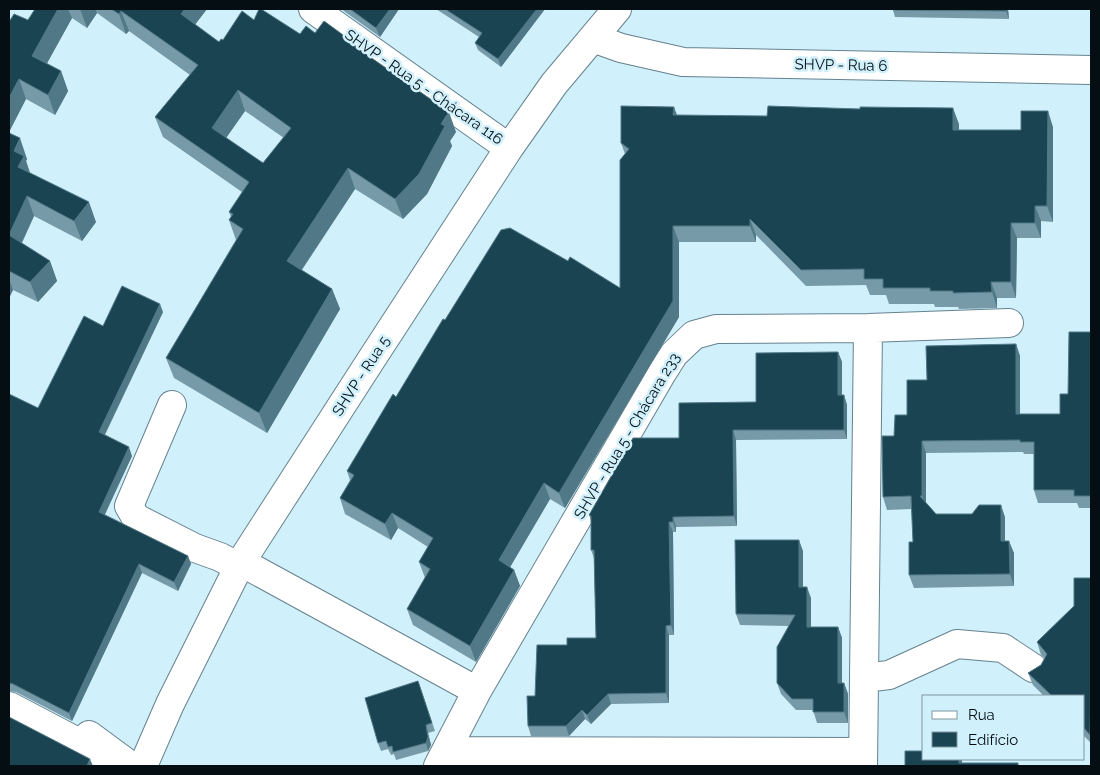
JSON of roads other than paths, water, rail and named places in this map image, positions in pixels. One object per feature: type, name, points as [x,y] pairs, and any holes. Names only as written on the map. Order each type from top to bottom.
[{"type":"street","name":"SHVP - Rua 5 - Chácara 116","points":[[313,9],[510,148]]},
{"type":"street","name":"SHVP - Rua 5","points":[[143,766],[170,704],[240,564],[370,360],[510,148],[554,84],[617,9]]},
{"type":"street","name":"SHVP - Rua 6","points":[[593,38],[621,48],[683,62],[1091,70]]},
{"type":"street","name":"SHVP - Rua 5 - Chácara 233","points":[[868,328],[863,759],[442,758],[477,690],[674,354],[694,335],[716,330],[868,328],[1009,323]]},
{"type":"street","points":[[172,405],[129,506],[136,518],[195,548],[240,564],[477,690]]},
{"type":"street","points":[[864,678],[889,675],[957,644],[1003,648],[1033,668]]},
{"type":"street","points":[[9,706],[108,758],[90,735],[130,766]]}]
